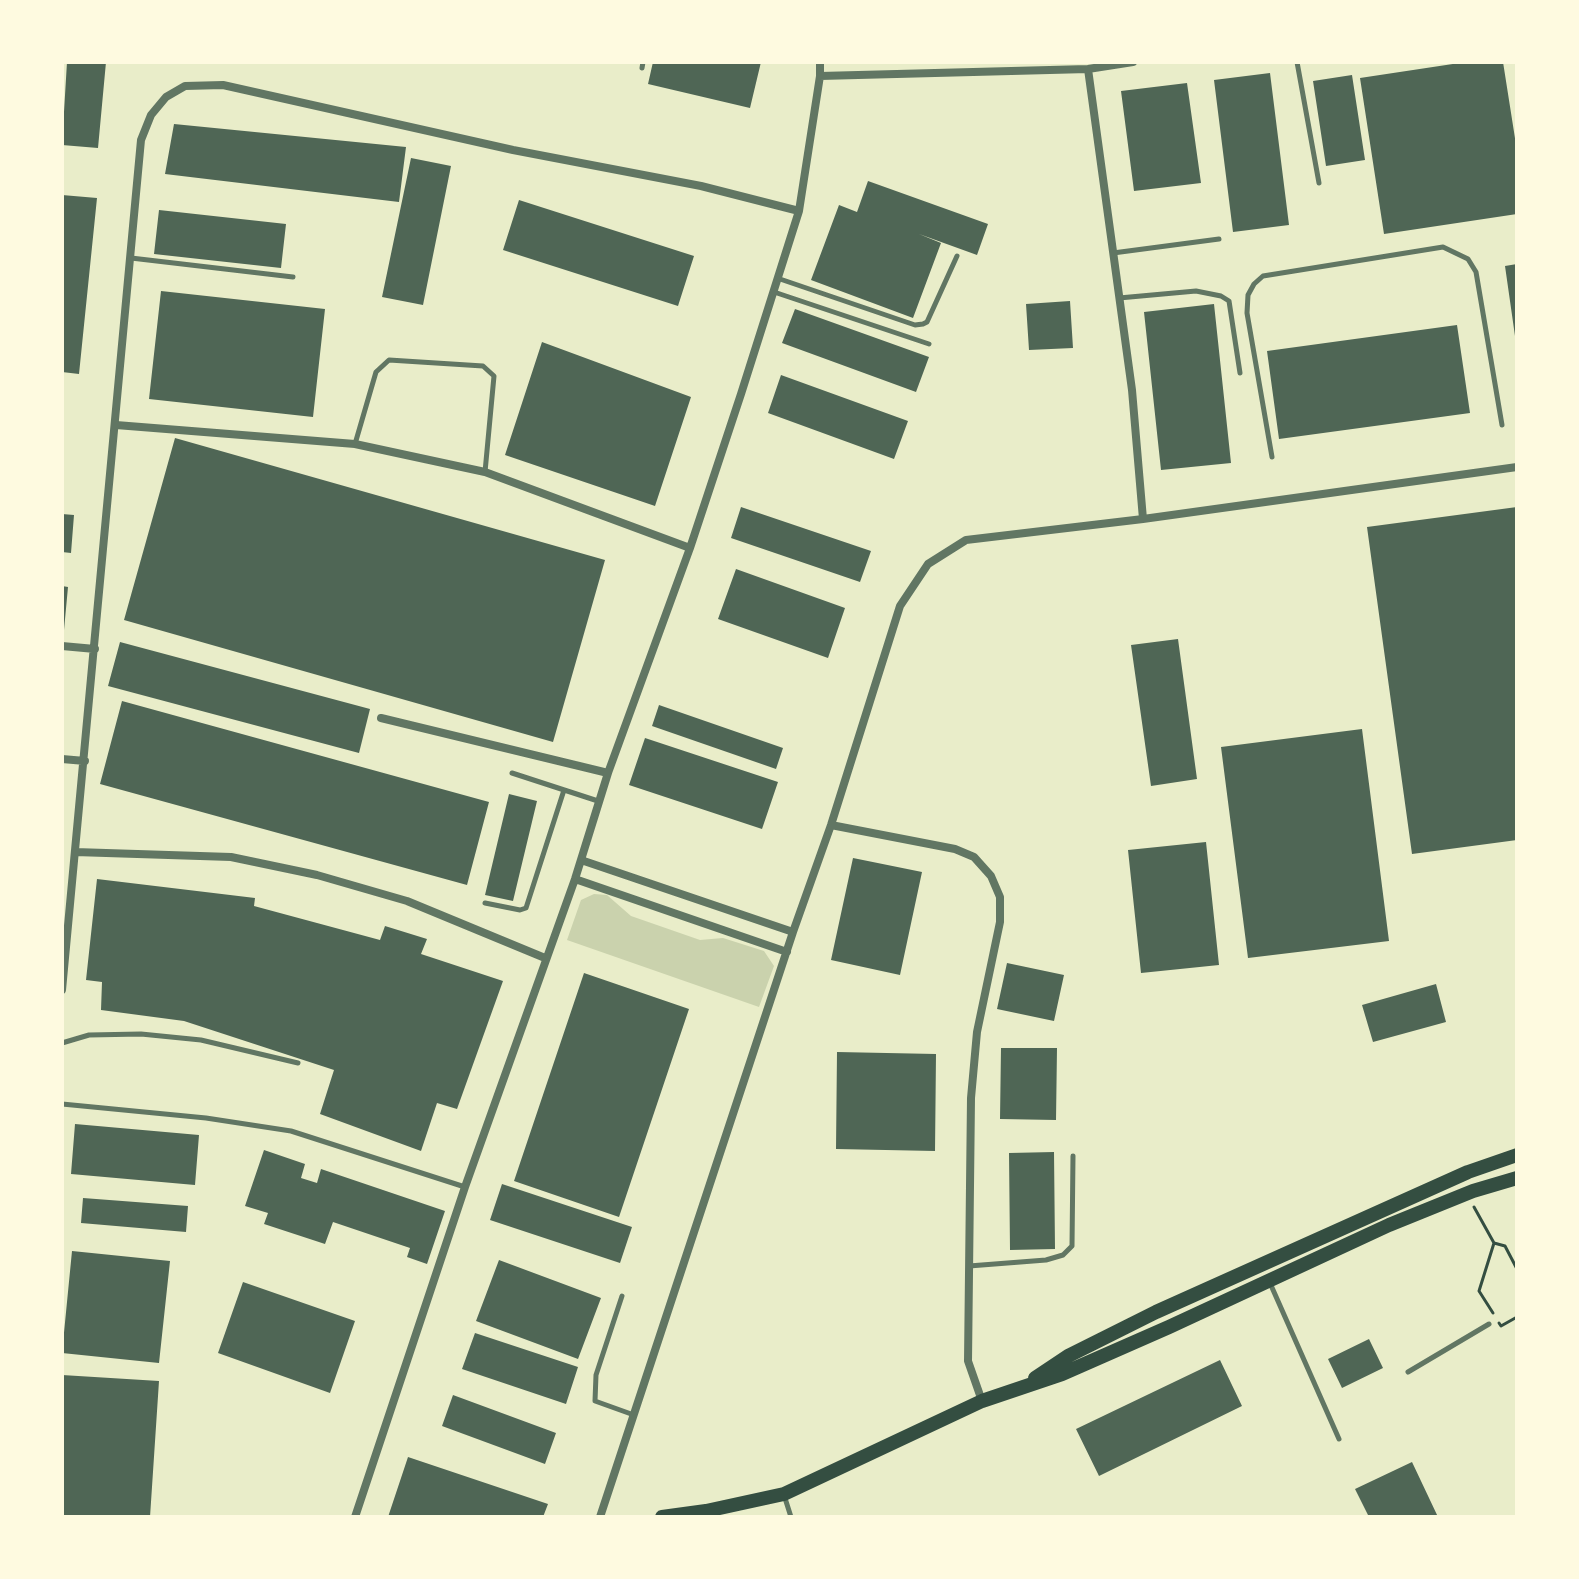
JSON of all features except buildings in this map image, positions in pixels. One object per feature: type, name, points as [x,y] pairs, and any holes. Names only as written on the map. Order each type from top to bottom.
[{"type":"main road","points":[[1021,1387],[1068,1356],[1156,1312],[1468,1172],[1517,1155]]},
{"type":"main road","points":[[662,1517],[784,1494],[982,1401],[1062,1374],[1389,1225],[1466,1194],[1517,1178]]},
{"type":"street","points":[[355,1517],[465,1187],[575,879],[608,773],[690,548],[799,211],[820,62]]},
{"type":"street","points":[[820,76],[1088,69],[1133,62]]},
{"type":"street","points":[[1088,69],[1132,390],[1143,519]]},
{"type":"street","points":[[62,990],[141,140],[151,115],[166,97],[185,86],[223,85],[513,150],[701,186],[799,211]]},
{"type":"street","points":[[116,425],[355,444],[485,472],[690,548]]},
{"type":"street","points":[[600,1517],[831,825],[900,606],[928,564],[966,540],[1143,519],[1517,467]]},
{"type":"street","points":[[62,646],[95,649]]},
{"type":"street","points":[[381,718],[608,773]]},
{"type":"street","points":[[62,759],[85,761]]},
{"type":"street","points":[[831,825],[955,849],[974,857],[991,876],[1000,897],[1000,922],[977,1032],[971,1098],[968,1361],[982,1401]]},
{"type":"street","points":[[75,852],[231,857],[317,875],[407,901],[545,958]]},
{"type":"street","points":[[581,860],[793,932]]},
{"type":"street","points":[[575,879],[787,952]]},
{"type":"lane","points":[[1297,62],[1319,183]]},
{"type":"lane","points":[[1113,253],[1219,239]]},
{"type":"lane","points":[[1272,457],[1247,313],[1248,295],[1254,284],[1263,276],[1443,247],[1468,259],[1476,272],[1502,425]]},
{"type":"lane","points":[[776,278],[915,325],[927,322],[957,256]]},
{"type":"lane","points":[[131,258],[293,277]]},
{"type":"lane","points":[[772,291],[929,344]]},
{"type":"lane","points":[[1119,298],[1196,291],[1221,296],[1229,301],[1240,373]]},
{"type":"lane","points":[[355,444],[376,372],[389,360],[483,366],[494,376],[485,472]]},
{"type":"lane","points":[[512,773],[599,802]]},
{"type":"lane","points":[[485,903],[520,910],[526,908],[564,790]]},
{"type":"lane","points":[[62,1043],[89,1035],[141,1034],[201,1040],[298,1063]]},
{"type":"lane","points":[[62,1104],[206,1118],[291,1131],[465,1187]]},
{"type":"lane","points":[[969,1266],[1046,1260],[1063,1255],[1072,1246],[1073,1156]]},
{"type":"lane","points":[[1269,1281],[1339,1439]]},
{"type":"lane","points":[[622,1296],[596,1375],[595,1401],[634,1415]]},
{"type":"lane","points":[[1408,1372],[1489,1324]]},
{"type":"lane","points":[[784,1494],[791,1517]]},
{"type":"path","points":[[1466,1194],[1494,1243],[1505,1246],[1517,1269]]},
{"type":"path","points":[[1494,1243],[1479,1291],[1501,1326],[1517,1317]]},
{"type":"green space","points":[[594,894],[607,895],[631,916],[700,940],[723,938],[764,951],[774,966],[759,1007],[567,940],[581,900]]}]
